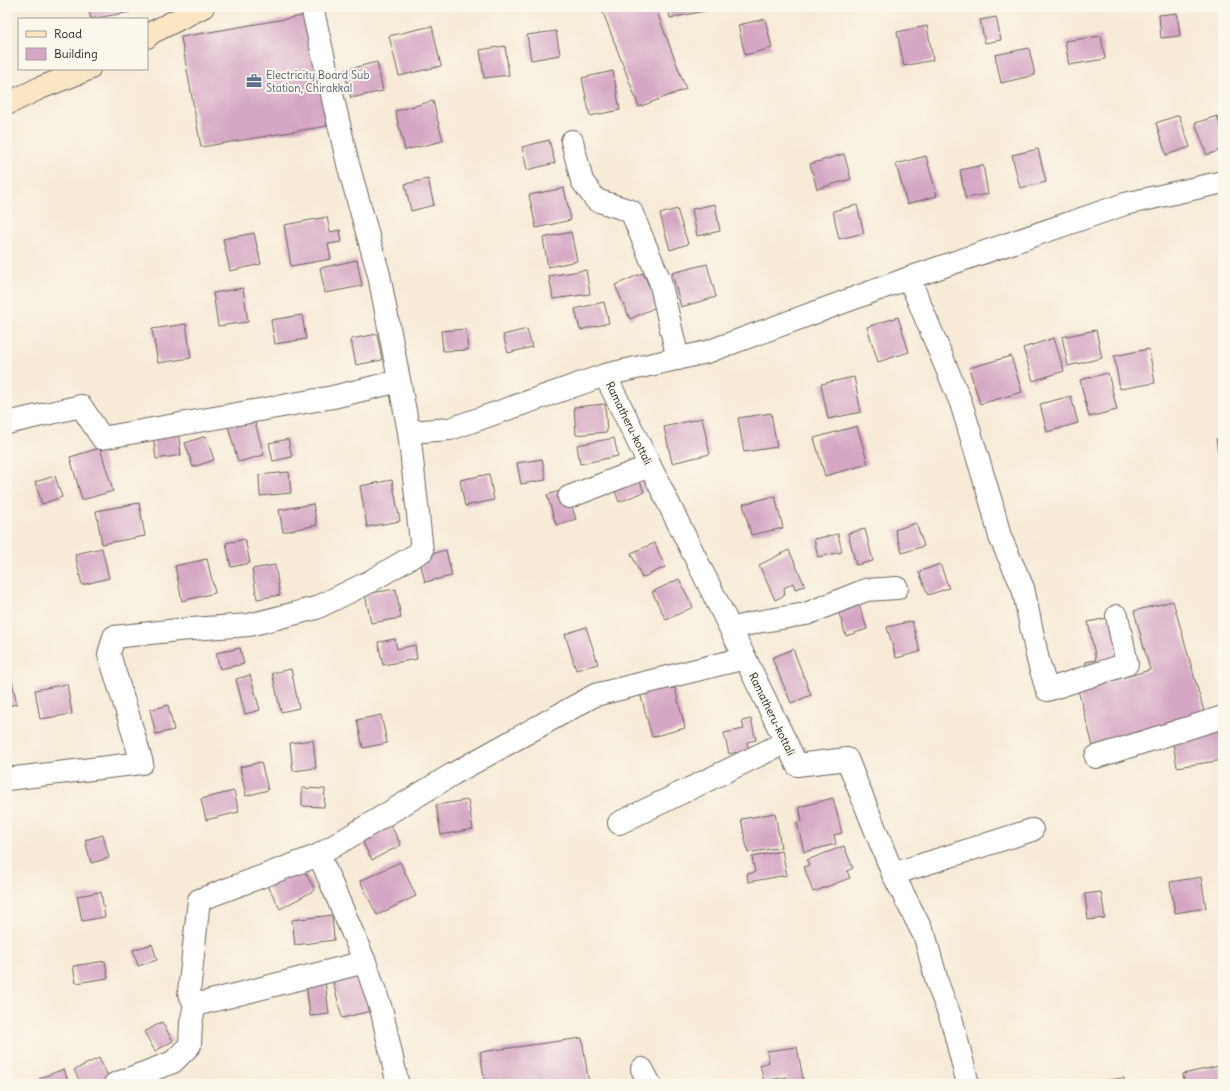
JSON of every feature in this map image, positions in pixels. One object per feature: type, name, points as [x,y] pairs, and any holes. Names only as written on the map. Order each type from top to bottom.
[{"type":"main road","points":[[148,36],[151,33],[203,7]]},
{"type":"main road","points":[[7,104],[40,88],[86,70]]},
{"type":"street","points":[[7,779],[142,763],[109,654],[114,637],[178,630],[249,625],[316,608],[369,582],[422,551],[409,432],[379,275],[348,164],[312,7]]},
{"type":"street","points":[[572,140],[582,181],[596,200],[631,211],[660,281],[678,359]]},
{"type":"street","points":[[409,432],[450,429],[605,376],[707,352],[909,278],[1125,204],[1223,182]]},
{"type":"street","points":[[909,278],[961,403],[992,505],[1000,537],[1023,588],[1038,660],[1047,690],[1127,664],[1117,616]]},
{"type":"street","name":"Ramatheru-kottali","points":[[605,376],[797,765],[847,759],[893,874]]},
{"type":"street","points":[[7,423],[81,406],[102,438],[333,397],[399,381]]},
{"type":"street","points":[[569,497],[650,466]]},
{"type":"street","points":[[731,629],[757,622],[806,614],[866,590],[897,588]]},
{"type":"street","points":[[115,1084],[173,1062],[190,1045],[194,1005],[189,992],[199,900],[319,855],[453,774],[595,695],[745,658]]},
{"type":"street","points":[[1096,757],[1223,717]]},
{"type":"street","points":[[619,824],[786,742]]},
{"type":"street","points":[[968,1084],[952,1021],[938,985],[925,937],[893,874],[1032,830]]},
{"type":"street","points":[[319,855],[365,962],[382,1012],[397,1081]]},
{"type":"street","points":[[194,1005],[365,962]]},
{"type":"building","points":[[88,7],[129,7],[130,12],[91,18]]},
{"type":"building","points":[[601,7],[655,7],[686,89],[639,107]]},
{"type":"building","points":[[668,7],[709,7],[710,10],[670,18]]},
{"type":"building","points":[[1177,13],[1180,36],[1161,38],[1159,15]]},
{"type":"building","name":"Electricity Board Sub Station, Chirakkal","points":[[308,15],[327,126],[201,147],[181,37]]},
{"type":"building","points":[[996,17],[1001,40],[985,43],[980,20]]},
{"type":"building","points":[[765,19],[772,48],[745,55],[738,25]]},
{"type":"building","points":[[432,26],[441,66],[399,76],[389,36]]},
{"type":"building","points":[[927,26],[933,60],[904,66],[897,32]]},
{"type":"building","points":[[556,31],[560,55],[531,60],[527,35]]},
{"type":"building","points":[[1101,36],[1105,59],[1069,65],[1065,41]]},
{"type":"building","points":[[505,46],[509,75],[484,78],[480,50]]},
{"type":"building","points":[[1029,48],[1035,75],[1001,83],[995,55]]},
{"type":"building","points":[[377,62],[383,91],[351,98],[344,70]]},
{"type":"building","points":[[613,71],[620,110],[590,116],[582,78]]},
{"type":"building","points":[[433,101],[443,141],[405,150],[395,111]]},
{"type":"building","points":[[1179,115],[1190,147],[1166,155],[1156,123]]},
{"type":"building","points":[[1217,116],[1223,134],[1223,149],[1207,155],[1195,123]]},
{"type":"building","points":[[549,140],[555,163],[527,170],[522,147]]},
{"type":"building","points":[[1038,149],[1046,182],[1020,188],[1012,155]]},
{"type":"building","points":[[844,154],[851,179],[817,189],[810,164]]},
{"type":"building","points":[[926,156],[937,196],[907,204],[896,164]]},
{"type":"building","points":[[983,165],[988,194],[965,198],[960,170]]},
{"type":"building","points":[[428,179],[434,205],[411,211],[405,184]]},
{"type":"building","points":[[564,188],[571,220],[536,228],[529,195]]},
{"type":"building","points":[[715,204],[720,231],[697,236],[692,209]]},
{"type":"building","points":[[857,205],[864,233],[839,239],[833,211]]},
{"type":"building","points":[[677,209],[688,244],[670,250],[660,214]]},
{"type":"building","points":[[327,217],[330,232],[340,230],[342,242],[328,244],[331,259],[291,266],[284,225]]},
{"type":"building","points":[[571,232],[577,261],[548,267],[543,238]]},
{"type":"building","points":[[254,233],[261,264],[230,271],[223,239]]},
{"type":"building","points":[[357,260],[362,286],[325,293],[320,268]]},
{"type":"building","points":[[707,264],[716,297],[681,307],[672,273]]},
{"type":"building","points":[[586,270],[590,294],[553,299],[549,276]]},
{"type":"building","points":[[643,273],[658,306],[630,319],[615,285]]},
{"type":"building","points":[[243,288],[248,322],[218,326],[213,293]]},
{"type":"building","points":[[604,302],[609,323],[580,330],[575,309]]},
{"type":"building","points":[[302,315],[306,339],[275,344],[271,320]]},
{"type":"building","points":[[898,317],[909,352],[878,362],[867,327]]},
{"type":"building","points":[[186,324],[191,358],[158,363],[152,329]]},
{"type":"building","points":[[466,329],[468,350],[443,351],[441,331]]},
{"type":"building","points":[[527,329],[532,347],[508,353],[503,335]]},
{"type":"building","points":[[1096,330],[1102,358],[1068,366],[1062,337]]},
{"type":"building","points":[[377,334],[382,360],[356,365],[351,339]]},
{"type":"building","points":[[1054,338],[1064,371],[1033,381],[1023,348]]},
{"type":"building","points":[[1149,349],[1155,383],[1120,389],[1114,356]]},
{"type":"building","points":[[1011,356],[1022,392],[980,404],[969,368]]},
{"type":"building","points":[[1108,373],[1117,410],[1089,417],[1080,380]]},
{"type":"building","points":[[854,377],[861,412],[828,419],[821,384]]},
{"type":"building","points":[[1071,396],[1078,423],[1047,432],[1040,404]]},
{"type":"building","points":[[605,404],[607,432],[576,435],[574,407]]},
{"type":"building","points":[[771,413],[777,447],[744,452],[738,418]]},
{"type":"building","points":[[702,418],[710,454],[672,463],[664,427]]},
{"type":"building","points":[[254,419],[264,455],[238,462],[228,426]]},
{"type":"building","points":[[857,426],[868,464],[825,476],[814,438]]},
{"type":"building","points":[[178,430],[181,455],[156,459],[153,434]]},
{"type":"building","points":[[206,436],[214,460],[193,467],[185,443]]},
{"type":"building","points":[[614,438],[618,456],[580,464],[577,445]]},
{"type":"building","points":[[1223,438],[1223,473],[1221,473],[1216,439]]},
{"type":"building","points":[[288,439],[292,457],[273,461],[269,443]]},
{"type":"building","points":[[100,448],[113,491],[82,500],[70,457]]},
{"type":"building","points":[[542,459],[546,480],[521,484],[517,463]]},
{"type":"building","points":[[633,462],[644,492],[619,502],[608,471]]},
{"type":"building","points":[[289,472],[291,493],[260,496],[259,475]]},
{"type":"building","points":[[489,474],[494,500],[465,506],[460,480]]},
{"type":"building","points":[[55,476],[62,497],[42,504],[35,482]]},
{"type":"building","points":[[392,480],[400,521],[367,527],[360,486]]},
{"type":"building","points":[[566,489],[576,519],[556,525],[547,495]]},
{"type":"building","points":[[775,496],[783,528],[751,535],[743,504]]},
{"type":"building","points":[[139,503],[145,536],[102,544],[96,511]]},
{"type":"building","points":[[313,504],[317,525],[283,532],[279,510]]},
{"type":"building","points":[[916,523],[924,546],[902,553],[895,530]]},
{"type":"building","points":[[865,529],[873,561],[856,565],[848,533]]},
{"type":"building","points":[[838,534],[842,552],[818,557],[814,539]]},
{"type":"building","points":[[245,539],[250,563],[231,567],[226,543]]},
{"type":"building","points":[[655,543],[665,567],[642,578],[631,553]]},
{"type":"building","points":[[102,548],[109,578],[82,585],[75,554]]},
{"type":"building","points":[[446,550],[452,576],[425,582],[419,557]]},
{"type":"building","points":[[789,550],[805,586],[795,589],[793,583],[784,588],[785,595],[775,600],[759,565]]},
{"type":"building","points":[[207,559],[215,593],[182,601],[175,566]]},
{"type":"building","points":[[940,564],[949,588],[928,595],[919,572]]},
{"type":"building","points":[[275,565],[280,595],[257,599],[252,569]]},
{"type":"building","points":[[679,579],[693,607],[666,620],[652,592]]},
{"type":"building","points":[[396,589],[401,618],[371,623],[365,594]]},
{"type":"building","points":[[858,601],[867,629],[846,636],[837,607]]},
{"type":"building","points":[[1173,601],[1205,715],[1093,746],[1078,690],[1150,670],[1134,611]]},
{"type":"building","points":[[1117,616],[1127,664],[1088,673],[1085,662],[1096,660],[1088,622]]},
{"type":"building","points":[[912,621],[920,652],[896,658],[887,627]]},
{"type":"building","points":[[586,627],[598,664],[576,670],[565,634]]},
{"type":"building","points":[[395,639],[397,649],[415,645],[417,659],[383,665],[378,642]]},
{"type":"building","points":[[240,648],[244,664],[220,669],[216,653]]},
{"type":"building","points":[[793,649],[811,695],[791,703],[772,658]]},
{"type":"building","points":[[7,660],[17,704],[7,706]]},
{"type":"building","points":[[291,669],[299,708],[281,712],[272,673]]},
{"type":"building","points":[[250,675],[260,710],[245,714],[236,679]]},
{"type":"building","points":[[67,684],[72,714],[40,719],[35,690]]},
{"type":"building","points":[[675,688],[685,728],[652,737],[640,693]]},
{"type":"building","points":[[168,705],[174,730],[156,734],[150,710]]},
{"type":"building","points":[[381,715],[387,743],[363,748],[357,720]]},
{"type":"building","points":[[751,719],[756,740],[747,742],[750,753],[737,756],[736,752],[729,754],[724,733],[744,729],[742,721]]},
{"type":"building","points":[[1220,720],[1223,737],[1223,760],[1177,767],[1172,737]]},
{"type":"building","points":[[313,740],[316,768],[293,771],[290,743]]},
{"type":"building","points":[[261,762],[268,790],[246,796],[240,767]]},
{"type":"building","points":[[302,788],[325,789],[324,807],[302,806]]},
{"type":"building","points":[[234,791],[239,812],[206,820],[201,799]]},
{"type":"building","points":[[833,798],[842,833],[834,835],[836,844],[804,852],[797,822],[802,821],[799,807]]},
{"type":"building","points":[[468,800],[473,829],[441,835],[436,805]]},
{"type":"building","points":[[775,813],[781,847],[748,853],[741,819]]},
{"type":"building","points":[[389,822],[401,845],[372,860],[360,837]]},
{"type":"building","points":[[103,835],[109,858],[91,863],[85,840]]},
{"type":"building","points":[[844,846],[853,868],[847,871],[850,878],[813,892],[804,867],[809,865],[807,860]]},
{"type":"building","points":[[782,851],[787,875],[748,882],[747,874],[755,872],[752,857]]},
{"type":"building","points":[[400,862],[416,896],[377,915],[360,881]]},
{"type":"building","points":[[303,868],[315,890],[280,909],[268,886]]},
{"type":"building","points":[[1201,877],[1206,908],[1175,913],[1170,882]]},
{"type":"building","points":[[101,892],[105,917],[82,921],[77,896]]},
{"type":"building","points":[[1101,892],[1105,918],[1088,920],[1085,894]]},
{"type":"building","points":[[332,915],[334,940],[295,945],[292,920]]},
{"type":"building","points":[[152,944],[157,960],[138,966],[133,950]]},
{"type":"building","points":[[105,961],[108,978],[76,983],[73,966]]},
{"type":"building","points":[[361,971],[371,1011],[342,1018],[333,981]]},
{"type":"building","points":[[325,981],[329,1014],[310,1016],[306,983]]},
{"type":"building","points":[[162,1022],[173,1041],[155,1051],[144,1032]]},
{"type":"building","points":[[582,1038],[589,1084],[485,1084],[480,1052]]},
{"type":"building","points":[[797,1047],[804,1084],[787,1084],[786,1077],[764,1081],[760,1065],[769,1062],[767,1051]]},
{"type":"building","points":[[99,1058],[110,1080],[102,1084],[81,1084],[74,1070]]},
{"type":"building","points":[[1219,1066],[1223,1084],[1185,1084],[1183,1074]]},
{"type":"building","points":[[64,1069],[69,1084],[42,1084],[40,1078]]},
{"type":"building","points":[[1124,1078],[1125,1084],[1084,1084],[1084,1083]]},
{"type":"place","name":"Electricity Board Sub Station, Chirakkal","points":[[254,81]]}]
